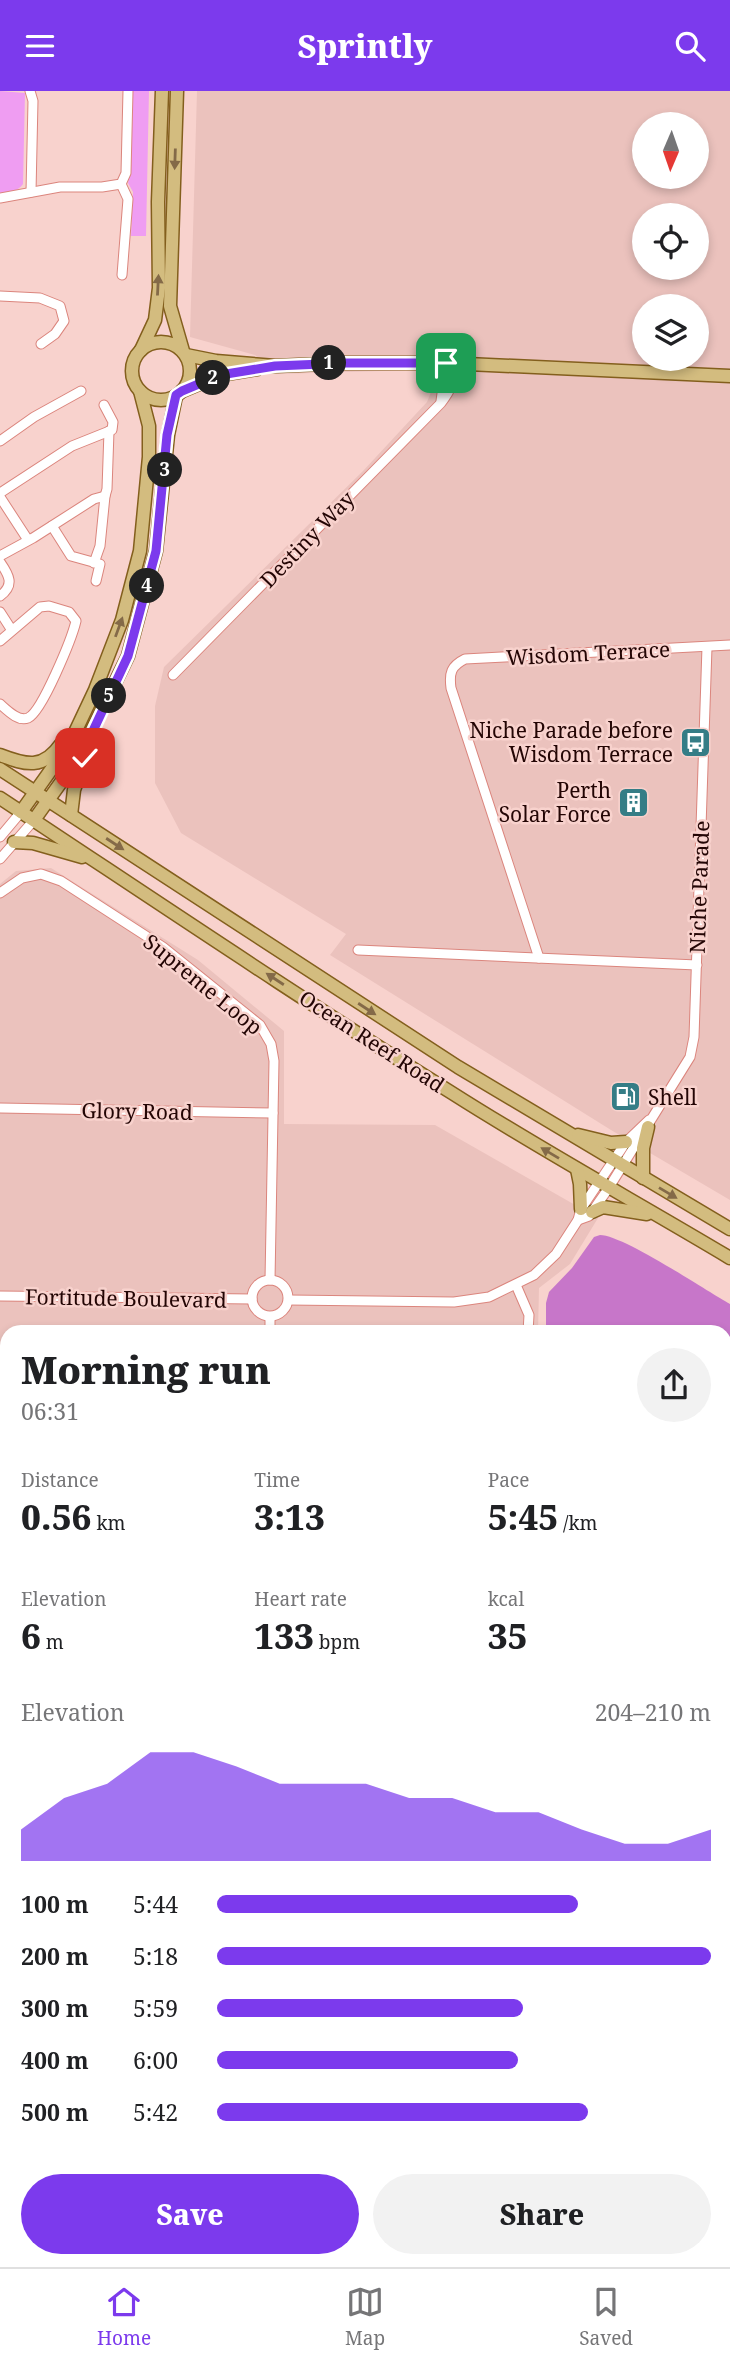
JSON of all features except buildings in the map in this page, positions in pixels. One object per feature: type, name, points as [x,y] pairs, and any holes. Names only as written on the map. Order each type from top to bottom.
[{"type":"main road","points":[[21,812],[70,743],[95,691],[122,621],[140,551],[149,457],[149,426],[140,391],[132,375],[135,357],[155,320],[159,288],[158,202],[162,91]]},
{"type":"main road","points":[[34,820],[92,733],[128,656],[156,551],[167,435],[179,393],[190,377],[190,369],[170,306],[177,91]]},
{"type":"main road","points":[[141,350],[157,342],[167,342],[184,353],[216,361],[275,366]]},
{"type":"main road","points":[[140,391],[154,399],[169,399],[220,375],[275,366],[346,363],[451,364],[730,376]]},
{"type":"main road","points":[[0,755],[31,765],[46,761],[55,753],[95,691]]},
{"type":"main road","points":[[71,815],[74,790],[92,733]]},
{"type":"main road","name":"Ocean Reef Road","points":[[0,769],[458,1067],[730,1229]]},
{"type":"main road","name":"Ocean Reef Road","points":[[0,798],[452,1093],[604,1186],[730,1258]]},
{"type":"main road","points":[[14,842],[33,843],[96,861]]},
{"type":"main road","points":[[643,1178],[643,1148],[651,1122]]},
{"type":"main road","points":[[568,1133],[611,1143],[626,1142]]},
{"type":"main road","points":[[577,1169],[584,1214],[609,1207],[658,1216]]},
{"type":"street","points":[[30,91],[33,100],[31,192]]},
{"type":"street","points":[[122,275],[128,199],[121,184],[126,173],[128,91]]},
{"type":"street","points":[[0,198],[60,187],[121,184]]},
{"type":"street","points":[[0,296],[40,298],[60,306],[64,321],[55,334],[41,344]]},
{"type":"street","name":"Destiny Way","points":[[173,675],[441,403],[451,364]]},
{"type":"street","points":[[0,441],[34,417],[80,391]]},
{"type":"street","points":[[28,540],[0,495],[72,446],[112,430],[113,425],[104,405]]},
{"type":"street","points":[[94,563],[100,546],[107,489],[109,431]]},
{"type":"street","points":[[0,556],[94,499],[105,496]]},
{"type":"street","points":[[52,526],[71,556],[100,564],[96,581]]},
{"type":"street","points":[[0,562],[10,577],[7,590],[0,596]]},
{"type":"street","points":[[0,641],[40,607],[49,606],[69,612],[76,621],[57,670],[36,711],[28,718],[19,719],[0,704]]},
{"type":"street","points":[[0,613],[11,629]]},
{"type":"street","name":"Wisdom Terrace","points":[[539,958],[451,688],[451,670],[465,659],[730,645]]},
{"type":"street","name":"Niche Parade","points":[[604,1186],[618,1163],[651,1122],[690,1057],[694,1037],[707,647]]},
{"type":"street","points":[[0,837],[21,812]]},
{"type":"street","points":[[0,859],[34,820]]},
{"type":"street","name":"Supreme Loop","points":[[0,893],[22,878],[41,874],[61,881],[163,947],[260,1025],[271,1044],[274,1061],[270,1280]]},
{"type":"street","points":[[358,950],[696,965]]},
{"type":"street","name":"Glory Road","points":[[0,1108],[273,1113]]},
{"type":"street","name":"Niche Parade","points":[[618,1163],[626,1142],[651,1122]]},
{"type":"street","points":[[289,1300],[454,1302],[489,1297],[534,1275],[556,1254],[604,1186]]},
{"type":"street","points":[[270,1280],[286,1288],[289,1300],[284,1311],[270,1317],[256,1311],[252,1299],[259,1283],[270,1280]]},
{"type":"street","points":[[516,1285],[529,1315],[528,1325]]},
{"type":"street","name":"Fortitude Boulevard","points":[[0,1296],[252,1299]]},
{"type":"street","points":[[270,1317],[270,1325]]},
{"type":"shaded area","points":[[0,91],[25,93],[23,184],[13,192],[0,194]]},
{"type":"shaded area","points":[[133,91],[149,91],[146,236],[131,236],[133,192],[128,183],[131,171]]},
{"type":"shaded area","points":[[197,91],[730,91],[730,1200],[611,1130],[330,955],[346,934],[181,833],[155,783],[155,706],[164,667],[363,471],[427,402],[433,387],[430,375],[416,370],[278,374],[255,355],[190,337]]},
{"type":"shaded area","points":[[51,868],[198,960],[284,1031],[284,1124],[435,1125],[598,1218],[570,1264],[539,1288],[538,1325],[0,1325],[0,884],[16,871]]},
{"type":"shaded area","points":[[594,1237],[611,1237],[645,1253],[730,1304],[730,1325],[546,1325],[549,1292],[572,1268]]},
{"type":"place","name":"Niche Parade before Wisdom Terrace","points":[[696,742]]},
{"type":"place","name":"Perth Solar Force","points":[[634,802]]},
{"type":"place","name":"Shell","points":[[625,1097]]},
{"type":"route","points":[[85,758],[92,733],[128,656],[156,551],[167,435],[176,395],[220,375],[275,366],[446,363]]}]
